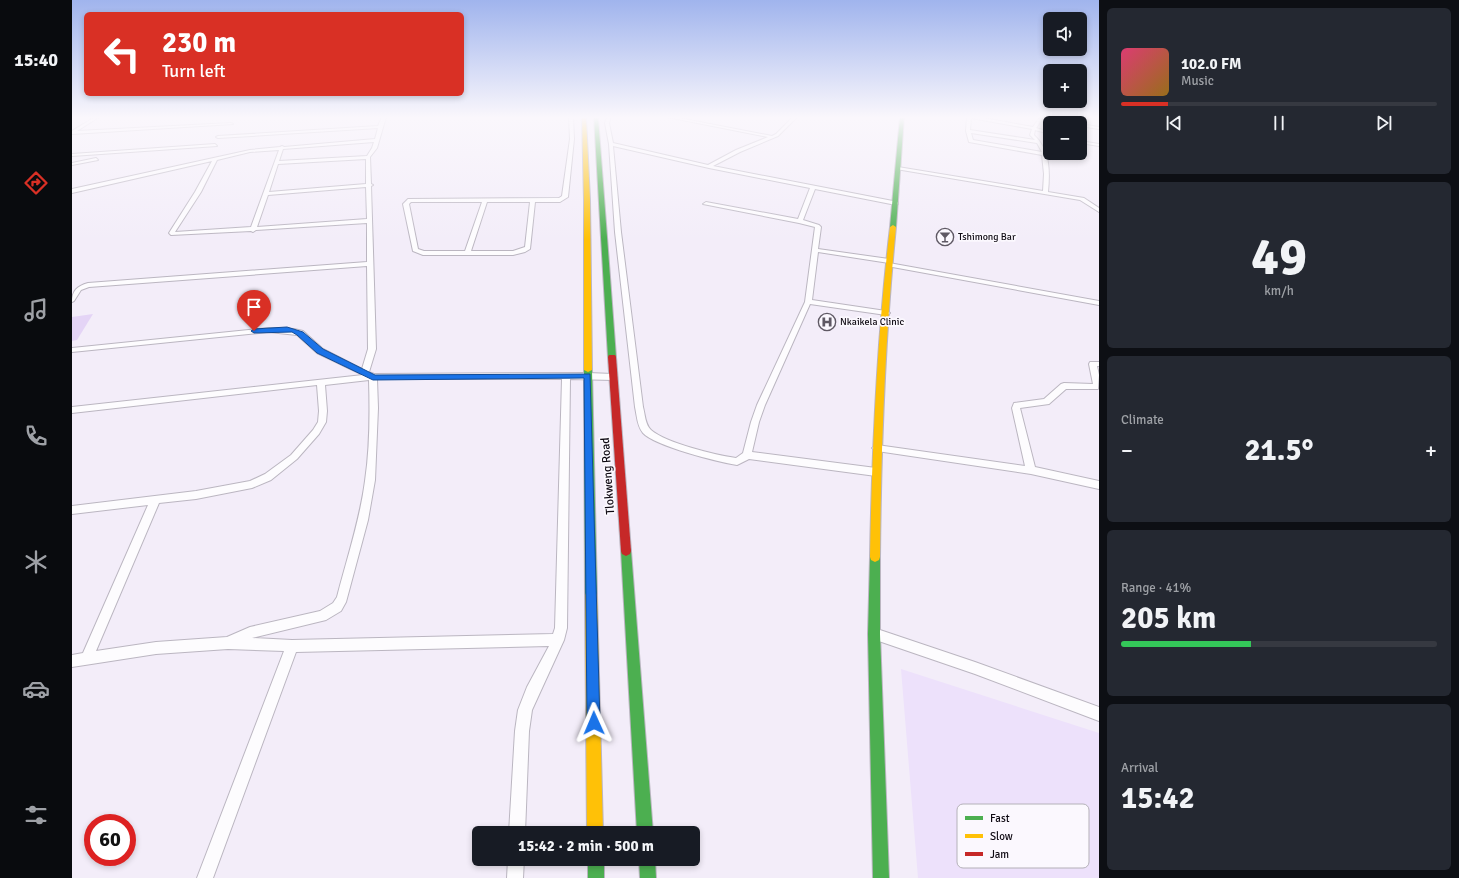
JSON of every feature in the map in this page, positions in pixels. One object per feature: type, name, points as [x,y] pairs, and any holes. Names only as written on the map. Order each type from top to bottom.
[{"type":"main road","name":"Tlokweng Road","points":[[585,158],[595,826]]},
{"type":"main road","name":"Tlokweng Road","points":[[598,158],[645,826]]},
{"type":"main road","points":[[881,878],[874,634],[876,472],[889,263],[896,203],[899,158]]},
{"type":"main road","points":[[596,866],[596,878]]},
{"type":"main road","points":[[647,866],[648,878]]},
{"type":"street","points":[[72,164],[99,158]]},
{"type":"street","points":[[253,230],[279,158]]},
{"type":"street","points":[[277,163],[353,158]]},
{"type":"street","points":[[228,643],[250,633],[322,616],[337,606],[342,598],[363,520],[370,480],[374,408],[369,375],[372,349],[369,221],[370,185],[368,158]]},
{"type":"street","points":[[533,200],[528,248],[526,250],[513,253],[423,253],[416,251],[406,204],[407,201],[413,200],[533,200],[560,200],[565,197],[570,158]]},
{"type":"street","points":[[612,158],[618,232],[639,407],[643,426],[647,432],[664,441],[723,460],[737,462],[747,455],[761,405],[808,302],[818,227],[810,223],[706,204]]},
{"type":"street","points":[[671,158],[813,188],[896,203]]},
{"type":"street","points":[[709,167],[725,158]]},
{"type":"street","points":[[72,191],[215,159]]},
{"type":"street","points":[[215,159],[198,192],[172,234],[177,235],[253,230],[369,221]]},
{"type":"street","points":[[1045,160],[1047,177],[1045,193]]},
{"type":"street","points":[[898,168],[1099,201]]},
{"type":"street","points":[[266,194],[370,185]]},
{"type":"street","points":[[800,221],[813,188]]},
{"type":"street","points":[[1082,198],[1099,210]]},
{"type":"street","points":[[468,253],[485,200]]},
{"type":"street","points":[[814,250],[1099,303]]},
{"type":"street","points":[[72,300],[79,289],[88,285],[370,264]]},
{"type":"street","points":[[808,302],[886,313]]},
{"type":"street","points":[[72,350],[287,329],[300,333],[320,351],[369,375]]},
{"type":"street","points":[[1031,470],[1016,408],[1017,405],[1046,402],[1064,386],[1095,387],[1097,385],[1093,364],[1099,364]]},
{"type":"street","points":[[72,410],[321,383],[369,375],[613,377]]},
{"type":"street","points":[[517,826],[522,731],[525,710],[532,692],[558,640],[561,628],[566,376]]},
{"type":"street","points":[[72,510],[196,495],[252,484],[271,475],[294,457],[316,432],[322,422],[323,411],[321,383]]},
{"type":"street","points":[[877,448],[1031,470],[1099,485]]},
{"type":"street","points":[[747,455],[876,472]]},
{"type":"street","points":[[87,658],[155,500]]},
{"type":"street","points":[[874,634],[975,668],[1099,714]]},
{"type":"street","points":[[72,661],[156,648],[228,643],[292,646],[558,640]]},
{"type":"street","points":[[205,878],[292,646]]},
{"type":"street","points":[[515,878],[516,866]]},
{"type":"shaded area","points":[[93,314],[77,340],[72,341],[72,317]]},
{"type":"shaded area","points":[[901,669],[1099,733],[1099,878],[918,878]]},
{"type":"traffic: fast","points":[[599,158],[612,357]]},
{"type":"traffic: fast","points":[[893,227],[899,158]]},
{"type":"traffic: fast","points":[[588,370],[591,595]]},
{"type":"traffic: fast","points":[[626,551],[645,826]]},
{"type":"traffic: fast","points":[[875,557],[874,634],[881,878]]},
{"type":"traffic: fast","points":[[596,866],[596,878]]},
{"type":"traffic: fast","points":[[647,866],[648,878]]},
{"type":"traffic: slow","points":[[585,158],[588,370]]},
{"type":"traffic: slow","points":[[875,557],[876,474],[882,350],[893,227]]},
{"type":"traffic: slow","points":[[591,595],[595,826]]},
{"type":"traffic: jam","points":[[612,357],[626,551]]},
{"type":"place","name":"Tshimong Bar","points":[[945,237]]},
{"type":"place","name":"Nkaikela Clinic","points":[[827,322]]},
{"type":"route","points":[[254,331],[287,329],[300,333],[320,351],[373,378],[588,376],[594,723]]}]
